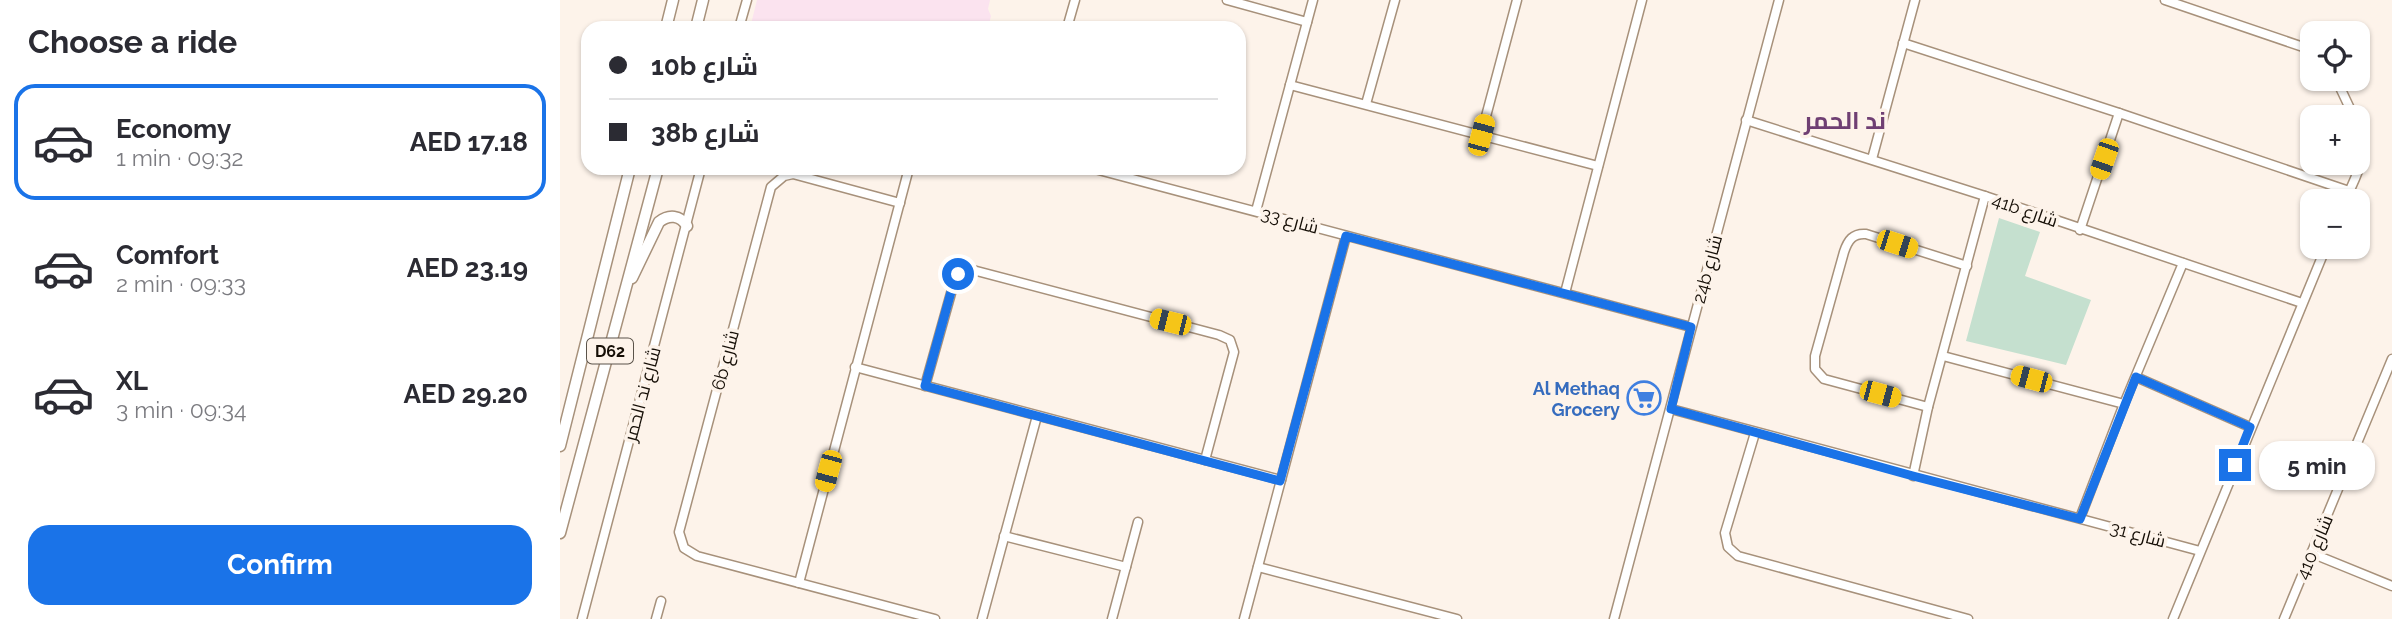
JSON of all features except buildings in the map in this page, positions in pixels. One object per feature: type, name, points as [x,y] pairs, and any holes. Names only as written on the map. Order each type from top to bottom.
[{"type":"main road","points":[[668,21],[673,0]]},
{"type":"main road","points":[[698,21],[703,0]]},
{"type":"main road","name":"D62","points":[[560,446],[628,175]]},
{"type":"main road","name":"D62","points":[[560,533],[656,175]]},
{"type":"main road","points":[[625,290],[659,222],[674,216],[687,226]]},
{"type":"street","points":[[741,21],[747,0]]},
{"type":"street","points":[[1070,21],[1075,0]]},
{"type":"street","points":[[1227,0],[1307,22]]},
{"type":"street","points":[[1256,211],[1313,0]]},
{"type":"street","points":[[1366,104],[1395,0]]},
{"type":"street","points":[[1481,135],[1517,0]]},
{"type":"street","points":[[1565,293],[1642,0]]},
{"type":"street","name":"24b شارع","points":[[1614,619],[1777,0]]},
{"type":"street","points":[[1872,159],[1915,0]]},
{"type":"street","points":[[2165,0],[2300,46]]},
{"type":"street","points":[[1903,43],[2343,189]]},
{"type":"street","points":[[1290,85],[1598,166]]},
{"type":"street","points":[[2080,230],[2119,113]]},
{"type":"street","name":"41b شارع","points":[[1746,120],[1985,196],[2302,303]]},
{"type":"street","name":"شارع ند الحمر","points":[[582,619],[699,175]]},
{"type":"street","name":"6b شارع","points":[[790,175],[776,180],[771,187],[680,524],[680,540],[690,554],[799,583]]},
{"type":"street","name":"6b شارع","points":[[797,175],[900,203]]},
{"type":"street","points":[[907,175],[799,583],[934,619]]},
{"type":"street","name":"شارع 33","points":[[1118,175],[1691,327]]},
{"type":"street","points":[[1913,476],[1928,407],[1985,196]]},
{"type":"street","points":[[1928,407],[1825,379],[1815,369],[1820,338],[1851,237],[1858,234],[1874,236],[1967,267]]},
{"type":"street","points":[[1244,619],[1346,236]]},
{"type":"street","points":[[2173,619],[2321,259]]},
{"type":"street","points":[[2080,519],[2124,404],[2183,264]]},
{"type":"street","points":[[925,386],[955,279],[958,274],[969,270],[1225,336],[1233,345],[1234,352],[1205,460]]},
{"type":"street","points":[[1943,356],[2124,404]]},
{"type":"street","name":"شارع 410","points":[[2284,619],[2392,359]]},
{"type":"street","points":[[855,367],[1280,481]]},
{"type":"street","points":[[2136,377],[2250,427]]},
{"type":"street","name":"شارع 31","points":[[1671,409],[2200,551]]},
{"type":"street","points":[[982,619],[1037,416]]},
{"type":"street","points":[[1755,433],[1725,533],[1728,547],[1738,556],[1968,619]]},
{"type":"street","points":[[1112,619],[1138,522]]},
{"type":"street","points":[[1004,536],[1126,567]]},
{"type":"street","points":[[2311,554],[2392,586]]},
{"type":"street","points":[[1258,567],[1457,619]]},
{"type":"street","points":[[656,619],[661,601]]},
{"type":"shaded area","points":[[757,0],[990,0],[988,9],[991,16],[990,21],[752,21]]},
{"type":"green space","points":[[1999,218],[2040,232],[2025,276],[2091,300],[2066,365],[1966,341]]},
{"type":"place","name":"Al Methaq Grocery","points":[[1644,398]]},
{"type":"district","name":"ند الحمر","points":[[1845,120]]},
{"type":"route","points":[[958,274],[925,386],[1280,481],[1346,236],[1691,327],[1671,409],[1989,496],[2080,519],[2136,377],[2250,427],[2235,465]]}]
